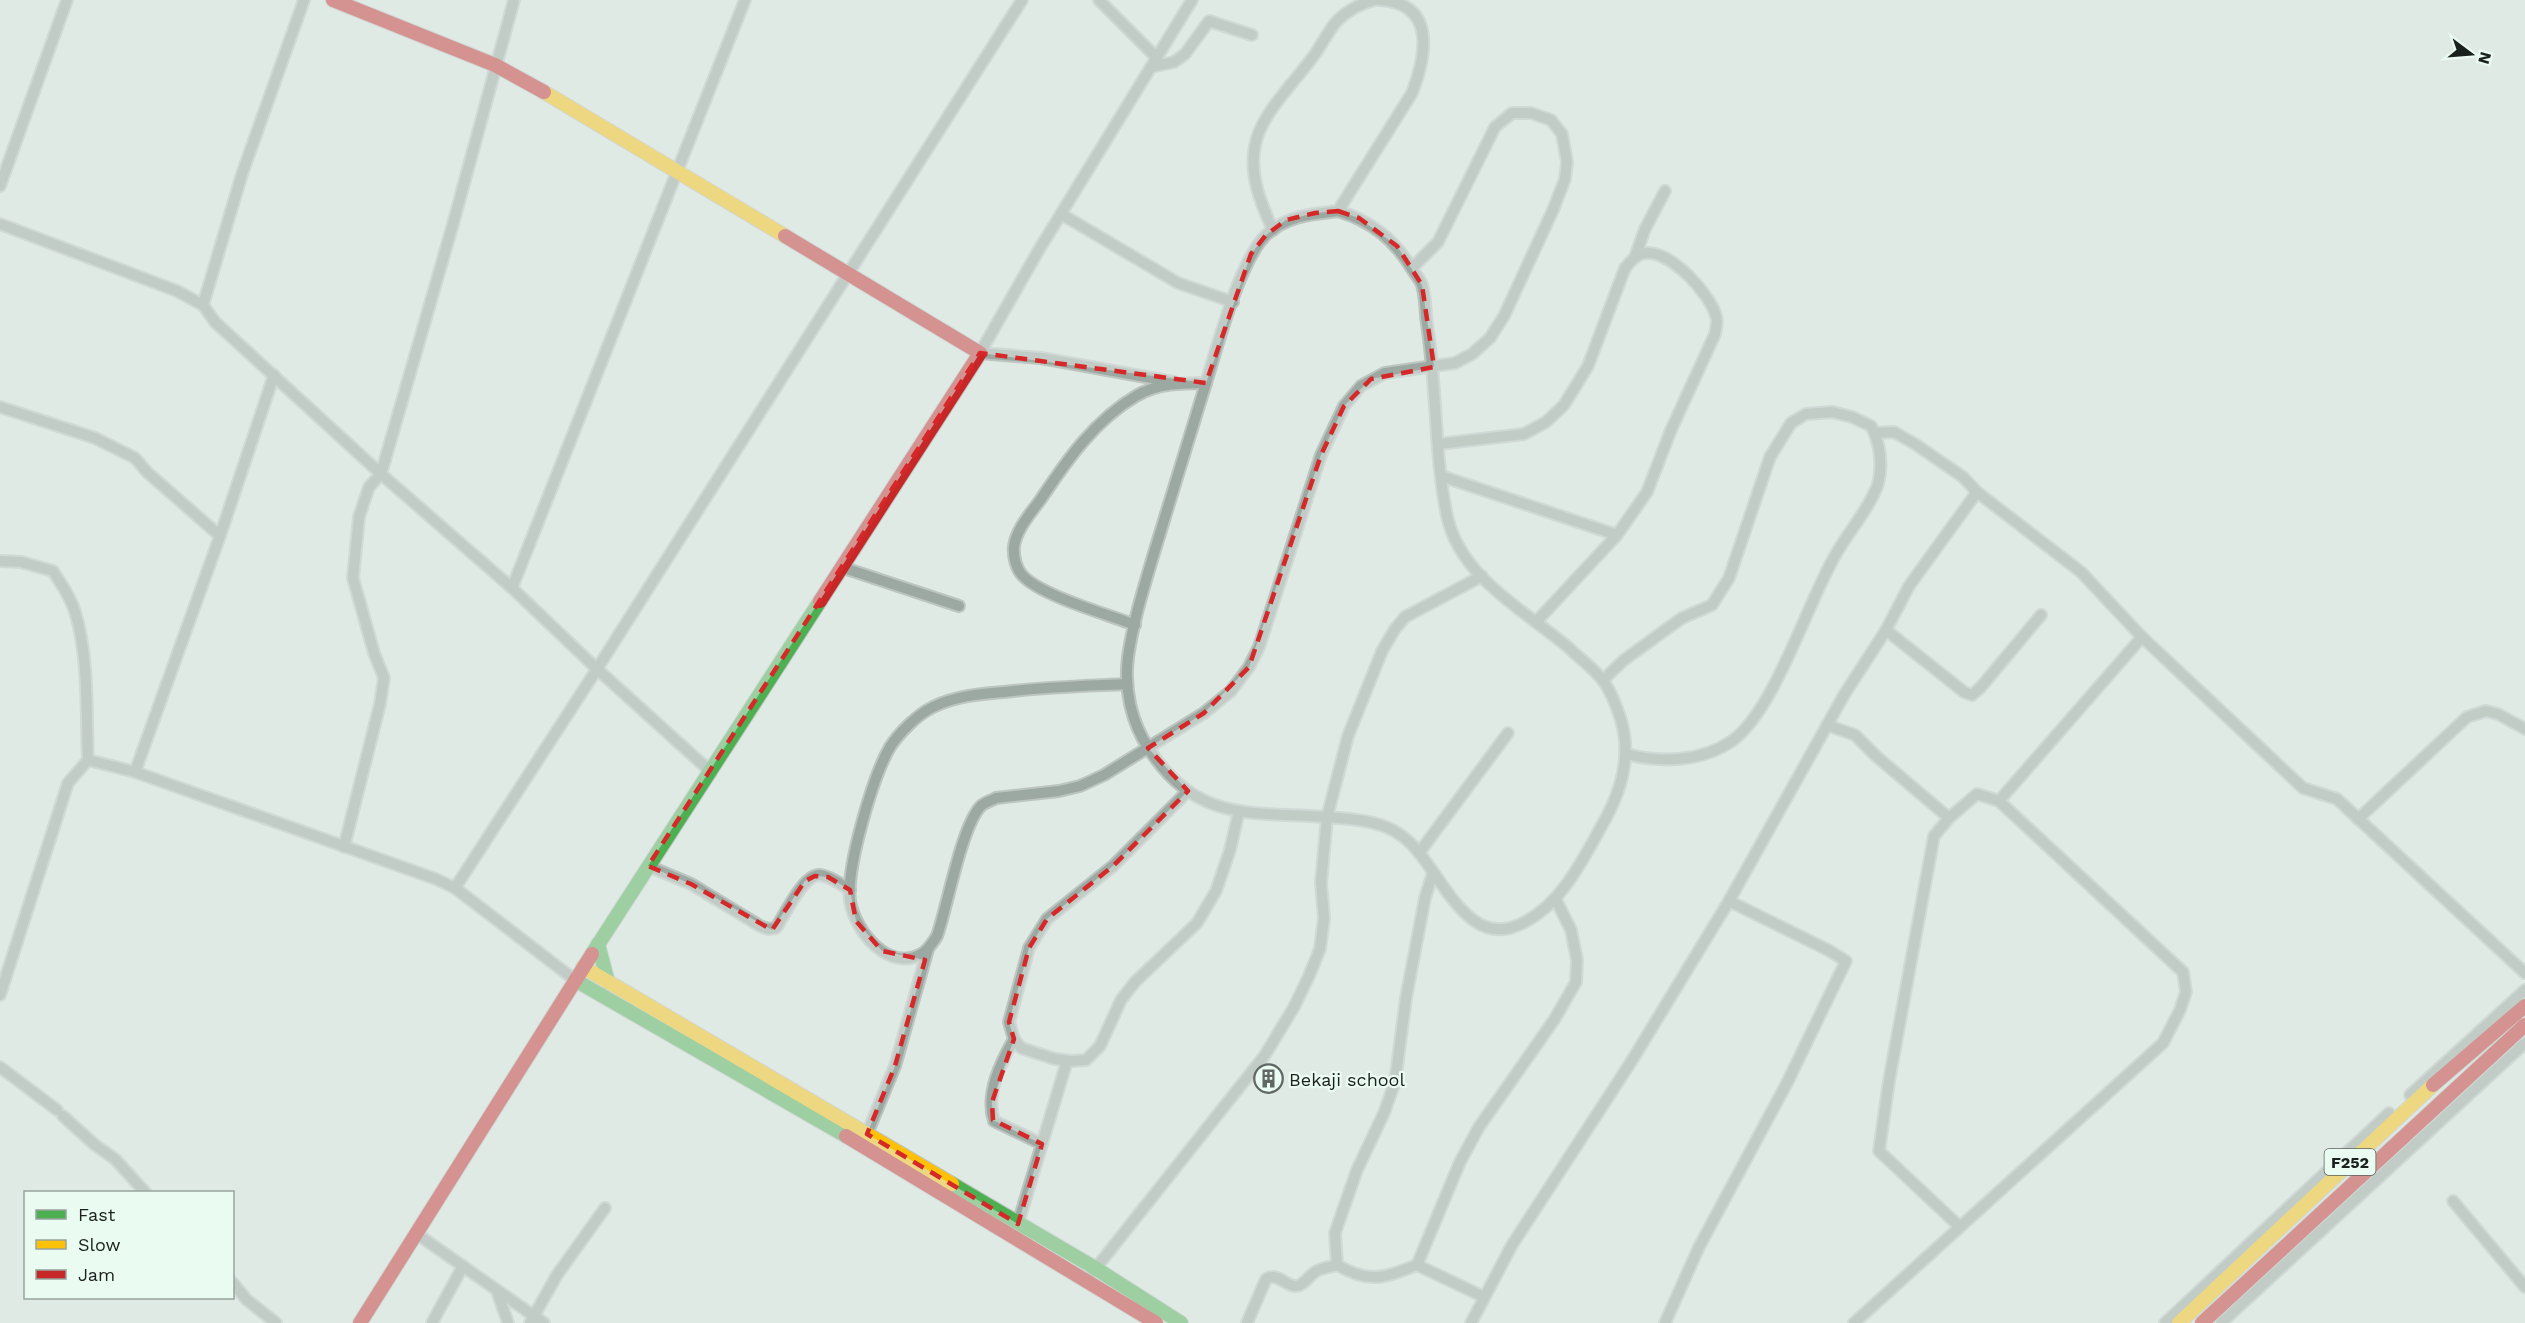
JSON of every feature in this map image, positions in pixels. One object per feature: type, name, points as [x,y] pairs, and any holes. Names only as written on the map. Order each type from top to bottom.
[{"type":"main road","points":[[333,0],[495,65],[676,170],[980,353],[562,999],[360,1323]]},
{"type":"main road","points":[[598,944],[604,988]]},
{"type":"main road","points":[[583,967],[604,988],[800,1103],[1156,1323]]},
{"type":"main road","points":[[575,980],[604,988]]},
{"type":"main road","points":[[562,999],[604,988]]},
{"type":"main road","name":"F252","points":[[2179,1323],[2411,1104],[2525,1006]]},
{"type":"main road","name":"F252","points":[[2202,1323],[2525,1025]]},
{"type":"main road","points":[[800,1103],[867,1134],[1095,1268],[1181,1323]]},
{"type":"street","points":[[0,186],[67,0]]},
{"type":"street","points":[[203,305],[242,174],[304,0]]},
{"type":"street","points":[[344,847],[380,704],[384,678],[374,652],[353,578],[359,517],[369,487],[381,474],[514,0]]},
{"type":"street","points":[[512,588],[745,0]]},
{"type":"street","points":[[455,888],[597,669],[739,443],[850,274],[1022,0]]},
{"type":"street","points":[[1098,0],[1154,62],[1174,62],[1185,54],[1209,21],[1252,35]]},
{"type":"street","points":[[1192,0],[1060,214],[980,353],[1041,358],[1174,382],[1206,383]]},
{"type":"street","points":[[1273,230],[1258,197],[1254,169],[1254,146],[1260,129],[1337,21],[1354,6],[1374,0]]},
{"type":"street","points":[[1338,212],[1412,93],[1419,74],[1423,51],[1422,26],[1413,10],[1396,1],[1379,0]]},
{"type":"street","points":[[867,1134],[895,1066],[928,949],[938,936],[965,836],[980,807],[996,798],[1059,791],[1080,786],[1104,775],[1204,713],[1231,691],[1249,667],[1259,647],[1322,454],[1344,406],[1361,386],[1385,373],[1455,363],[1472,354],[1490,338],[1504,316],[1565,179],[1567,162],[1562,134],[1551,120],[1531,113],[1512,113],[1495,127],[1438,242],[1412,268]]},
{"type":"street","points":[[1439,444],[1524,434],[1546,422],[1564,405],[1588,366],[1625,268],[1635,257],[1665,191]]},
{"type":"street","points":[[1338,212],[1359,218],[1377,228],[1397,246],[1422,285],[1434,367],[1441,476],[1453,540],[1469,565],[1603,680],[1616,704],[1625,730],[1626,754],[1621,783],[1612,808],[1556,900],[1517,927],[1494,931],[1476,922],[1456,904],[1412,844],[1397,831],[1369,821],[1264,815],[1222,809],[1188,791],[1170,776],[1148,748],[1132,715],[1127,684],[1128,657],[1135,625],[1206,383],[1251,254],[1266,235],[1286,220],[1314,213],[1338,212]]},
{"type":"street","points":[[1060,214],[1178,283],[1233,302]]},
{"type":"street","points":[[0,224],[129,272],[203,305],[215,322],[381,474],[512,588],[711,772]]},
{"type":"street","points":[[1536,622],[1617,535],[1647,492],[1689,388],[1715,334],[1717,317],[1706,297],[1684,272],[1666,258],[1648,253],[1635,257]]},
{"type":"street","points":[[135,772],[220,536],[274,375]]},
{"type":"street","points":[[1135,625],[1038,587],[1023,575],[1015,563],[1014,547],[1021,528],[1070,456],[1097,428],[1137,395],[1174,382]]},
{"type":"street","points":[[0,407],[95,438],[127,454],[220,536]]},
{"type":"street","points":[[1603,680],[1624,660],[1682,618],[1712,605],[1729,578],[1770,457],[1791,423],[1806,414],[1833,412],[1868,423],[1875,433],[1881,463],[1878,484],[1859,520],[1835,556],[1779,675],[1746,728],[1731,741],[1684,759],[1650,760],[1626,754]]},
{"type":"street","points":[[1875,433],[1894,432],[1915,444],[1963,477],[1977,492],[2081,572],[2142,637],[2303,788],[2337,799],[2525,974]]},
{"type":"street","points":[[1441,476],[1617,535]]},
{"type":"street","points":[[1471,1323],[1512,1245],[1631,1062],[1729,901],[1827,725],[1886,630],[1909,586],[1977,492]]},
{"type":"street","points":[[0,561],[21,562],[53,571],[75,610],[84,676],[88,759],[68,783],[0,995]]},
{"type":"street","points":[[840,567],[959,606]]},
{"type":"street","points":[[1086,1280],[1266,1055],[1294,1007],[1320,949],[1324,918],[1321,883],[1327,817],[1348,736],[1382,651],[1395,628],[1405,617],[1482,576]]},
{"type":"street","points":[[1886,630],[1964,692],[1971,694],[1981,687],[2040,615]]},
{"type":"street","points":[[1999,801],[2142,637]]},
{"type":"street","points":[[928,949],[909,958],[895,957],[882,951],[867,939],[856,921],[850,900],[855,853],[869,800],[890,747],[930,708],[952,698],[1127,684]]},
{"type":"street","points":[[2358,819],[2467,717],[2486,711],[2498,714],[2525,729]]},
{"type":"street","points":[[1827,725],[1855,735],[1876,756],[1949,818]]},
{"type":"street","points":[[1419,853],[1508,733]]},
{"type":"street","points":[[88,759],[135,772],[436,879],[455,888],[575,980]]},
{"type":"street","points":[[1188,791],[1113,866],[1047,919],[1029,948],[1009,1022],[1014,1039],[1021,1048],[1067,1061],[1086,1060],[1100,1046],[1120,1000],[1135,982],[1197,923],[1216,891],[1230,850],[1239,811]]},
{"type":"street","points":[[1854,1323],[1960,1227],[2163,1043],[2186,992],[2183,972],[1999,801],[1977,794],[1949,818],[1934,836],[1889,1081],[1879,1151],[1960,1227]]},
{"type":"street","points":[[648,866],[691,884],[760,926],[772,930],[776,928],[805,881],[815,876],[828,877],[850,890]]},
{"type":"street","points":[[1337,1265],[1335,1233],[1357,1170],[1384,1113],[1395,1082],[1406,998],[1425,898],[1433,873]]},
{"type":"street","points":[[1247,1323],[1266,1279],[1270,1276],[1295,1287],[1300,1286],[1316,1270],[1337,1265],[1351,1273],[1372,1279],[1390,1276],[1417,1265],[1460,1162],[1479,1126],[1554,1020],[1576,982],[1577,960],[1571,930],[1556,900]]},
{"type":"street","points":[[1665,1323],[1699,1247],[1787,1083],[1846,961],[1729,901]]},
{"type":"street","points":[[552,962],[583,967]]},
{"type":"street","points":[[2165,1323],[2525,990]]},
{"type":"street","points":[[1014,1039],[998,1072],[992,1102],[994,1121],[1042,1144]]},
{"type":"street","points":[[2221,1323],[2525,1043]]},
{"type":"street","points":[[1018,1224],[1067,1061]]},
{"type":"street","points":[[0,1066],[115,1159],[144,1191]]},
{"type":"street","points":[[2453,1202],[2525,1287]]},
{"type":"street","points":[[417,1234],[523,1307],[536,1321],[557,1275],[605,1208]]},
{"type":"street","points":[[1417,1265],[1484,1297]]},
{"type":"street","points":[[432,1323],[463,1266]]},
{"type":"street","points":[[234,1284],[247,1300],[276,1323]]},
{"type":"street","points":[[497,1291],[508,1323]]},
{"type":"highlighted area","points":[[1338,211],[1359,218],[1397,246],[1422,285],[1434,367],[1371,379],[1344,406],[1321,455],[1249,667],[1204,713],[1148,748],[1188,791],[1113,866],[1047,919],[1029,948],[1009,1022],[1014,1039],[992,1102],[993,1120],[1042,1144],[1018,1224],[867,1134],[895,1066],[925,960],[882,951],[856,921],[850,890],[828,877],[815,876],[805,881],[772,930],[691,884],[648,866],[980,353],[1206,383],[1251,254],[1266,235],[1286,220],[1315,213]]},
{"type":"traffic: fast","points":[[592,954],[820,601]]},
{"type":"traffic: fast","points":[[598,944],[608,982]]},
{"type":"traffic: fast","points":[[575,980],[846,1136]]},
{"type":"traffic: fast","points":[[952,1184],[1095,1268],[1181,1323]]},
{"type":"traffic: slow","points":[[544,92],[785,236]]},
{"type":"traffic: slow","points":[[583,967],[952,1184]]},
{"type":"traffic: slow","points":[[2179,1323],[2433,1085]]},
{"type":"traffic: jam","points":[[333,0],[495,65],[544,92]]},
{"type":"traffic: jam","points":[[785,236],[980,353],[820,601]]},
{"type":"traffic: jam","points":[[360,1323],[592,954]]},
{"type":"traffic: jam","points":[[2433,1085],[2525,1006]]},
{"type":"traffic: jam","points":[[2202,1323],[2525,1025]]},
{"type":"traffic: jam","points":[[846,1136],[1156,1323]]},
{"type":"place","name":"Bekaji school","points":[[1268,1079]]}]
